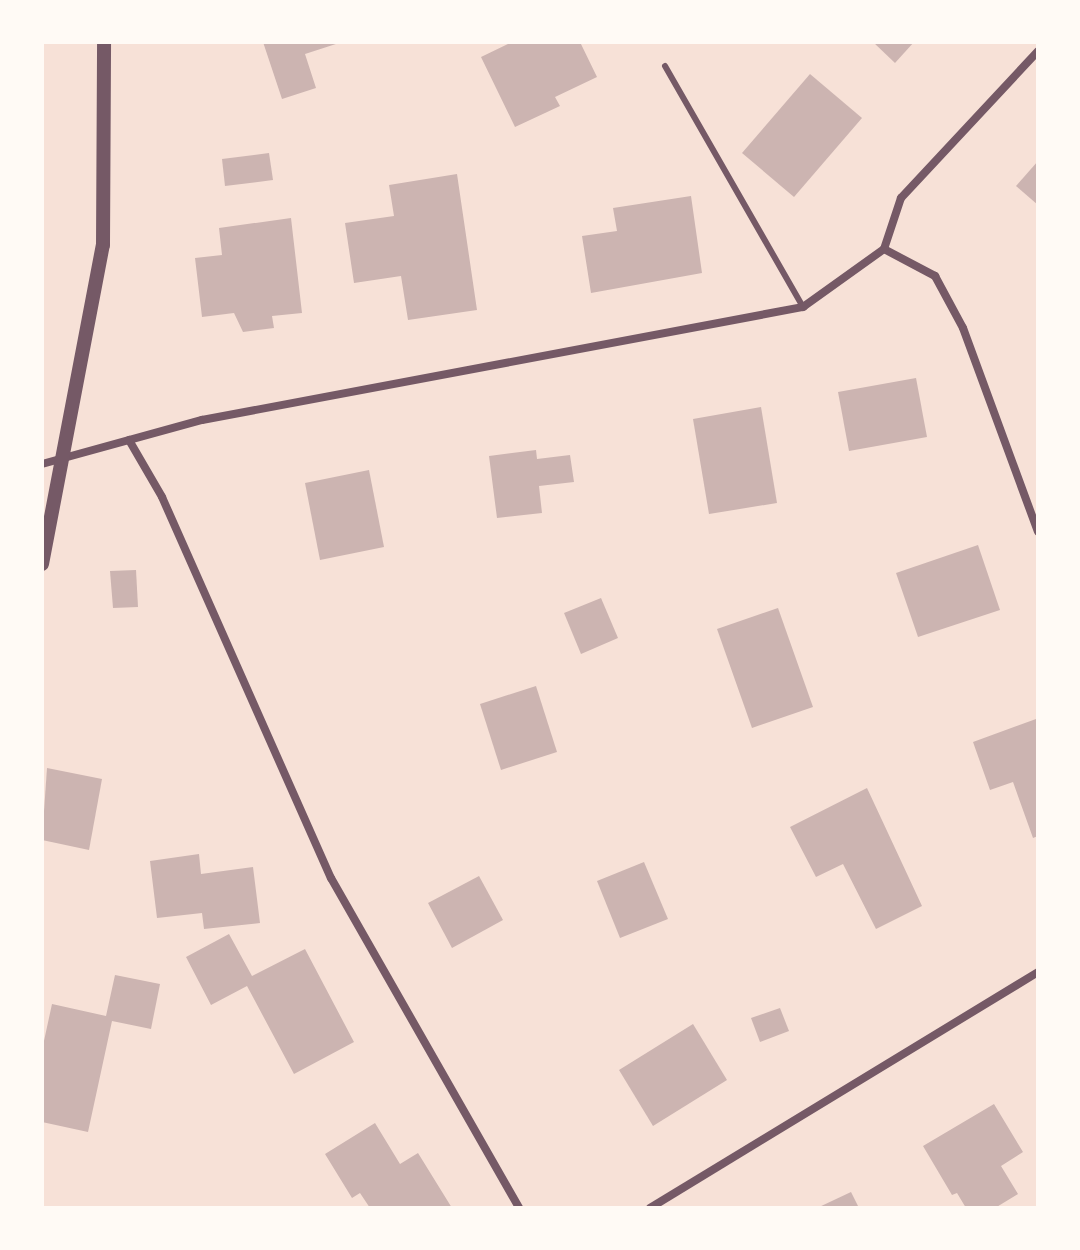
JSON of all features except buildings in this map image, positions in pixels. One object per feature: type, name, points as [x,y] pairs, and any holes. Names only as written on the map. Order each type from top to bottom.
[{"type":"street","points":[[42,564],[103,245],[104,42]]},
{"type":"street","points":[[42,464],[202,420],[803,307],[884,249],[901,198],[1038,51]]},
{"type":"street","points":[[884,249],[935,276],[956,315],[1038,532]]},
{"type":"street","points":[[129,440],[162,497],[331,878],[519,1208]]},
{"type":"street","points":[[650,1208],[1038,972]]},
{"type":"lane","points":[[665,66],[803,307]]}]
